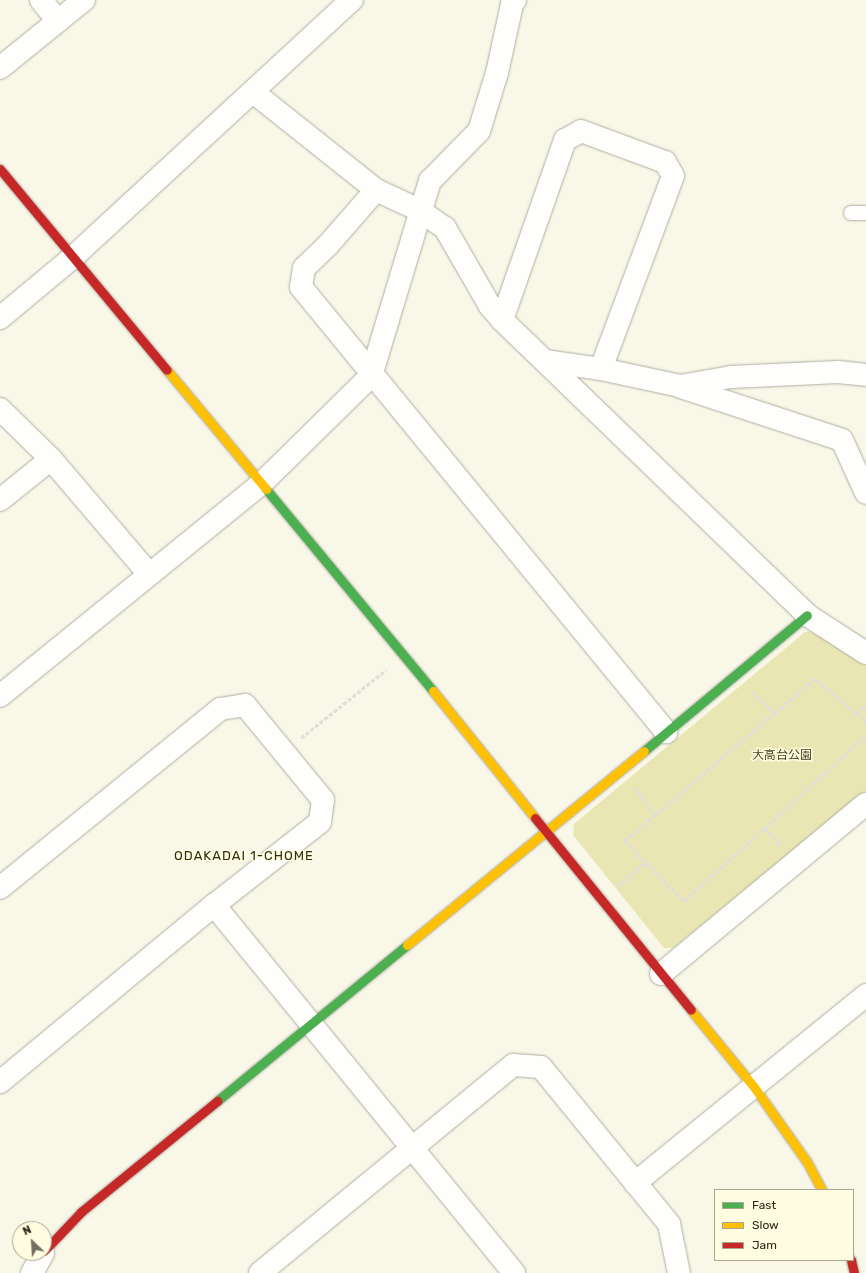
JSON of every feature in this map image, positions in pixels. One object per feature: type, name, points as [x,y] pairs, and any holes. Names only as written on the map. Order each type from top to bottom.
[{"type":"street","points":[[41,0],[58,21]]},
{"type":"street","points":[[0,68],[84,0]]},
{"type":"street","points":[[0,318],[72,258],[352,0]]},
{"type":"street","points":[[0,696],[148,573],[260,485],[371,376],[419,210],[430,181],[479,131],[497,73],[512,4],[515,0]]},
{"type":"street","points":[[253,92],[376,190],[419,210],[445,228],[490,306],[502,320],[806,615],[866,653]]},
{"type":"street","points":[[502,320],[565,140],[581,131],[665,162],[673,176],[601,368]]},
{"type":"street","points":[[0,169],[72,258],[547,830],[601,899],[754,1087],[807,1162],[821,1189]]},
{"type":"street","points":[[376,190],[328,245],[304,268],[301,287],[371,376],[666,732]]},
{"type":"street","points":[[545,361],[601,368],[680,386],[842,440],[866,493]]},
{"type":"street","points":[[680,386],[731,377],[838,372],[866,375]]},
{"type":"street","points":[[0,408],[51,458],[148,573]]},
{"type":"street","points":[[0,500],[51,458]]},
{"type":"street","points":[[52,1243],[81,1212],[622,769],[806,615]]},
{"type":"street","points":[[0,888],[220,709],[244,706],[323,800],[320,822],[214,905],[0,1082]]},
{"type":"street","points":[[662,974],[866,804]]},
{"type":"street","points":[[214,905],[311,1023],[410,1148],[514,1273]]},
{"type":"street","points":[[636,1184],[866,995]]},
{"type":"street","points":[[260,1273],[410,1148],[513,1065],[541,1067],[669,1224],[679,1273]]},
{"type":"street","points":[[32,1273],[39,1261]]},
{"type":"street","points":[[851,1261],[854,1273]]},
{"type":"lane","points":[[852,213],[866,213]]},
{"type":"path","points":[[283,752],[403,656]]},
{"type":"path","points":[[734,675],[775,714]]},
{"type":"path","points":[[866,722],[815,679],[625,841],[684,901],[866,736]]},
{"type":"path","points":[[856,714],[866,705]]},
{"type":"path","points":[[622,769],[655,815]]},
{"type":"path","points":[[601,899],[646,862]]},
{"type":"green space","name":"大高台公園","points":[[805,632],[814,632],[866,666],[866,791],[673,948],[664,948],[573,835],[574,824]]},
{"type":"traffic: fast","points":[[266,489],[433,691]]},
{"type":"traffic: fast","points":[[644,751],[807,615]]},
{"type":"traffic: fast","points":[[217,1101],[407,945]]},
{"type":"traffic: slow","points":[[167,370],[266,489]]},
{"type":"traffic: slow","points":[[433,691],[535,818]]},
{"type":"traffic: slow","points":[[407,945],[644,751]]},
{"type":"traffic: slow","points":[[691,1010],[754,1087],[807,1162],[821,1189]]},
{"type":"traffic: jam","points":[[0,169],[167,370]]},
{"type":"traffic: jam","points":[[535,818],[691,1010]]},
{"type":"traffic: jam","points":[[52,1243],[81,1212],[217,1101]]},
{"type":"traffic: jam","points":[[851,1261],[854,1273]]},
{"type":"district","name":"ODAKADAI 1-CHOME","points":[[244,856]]}]
